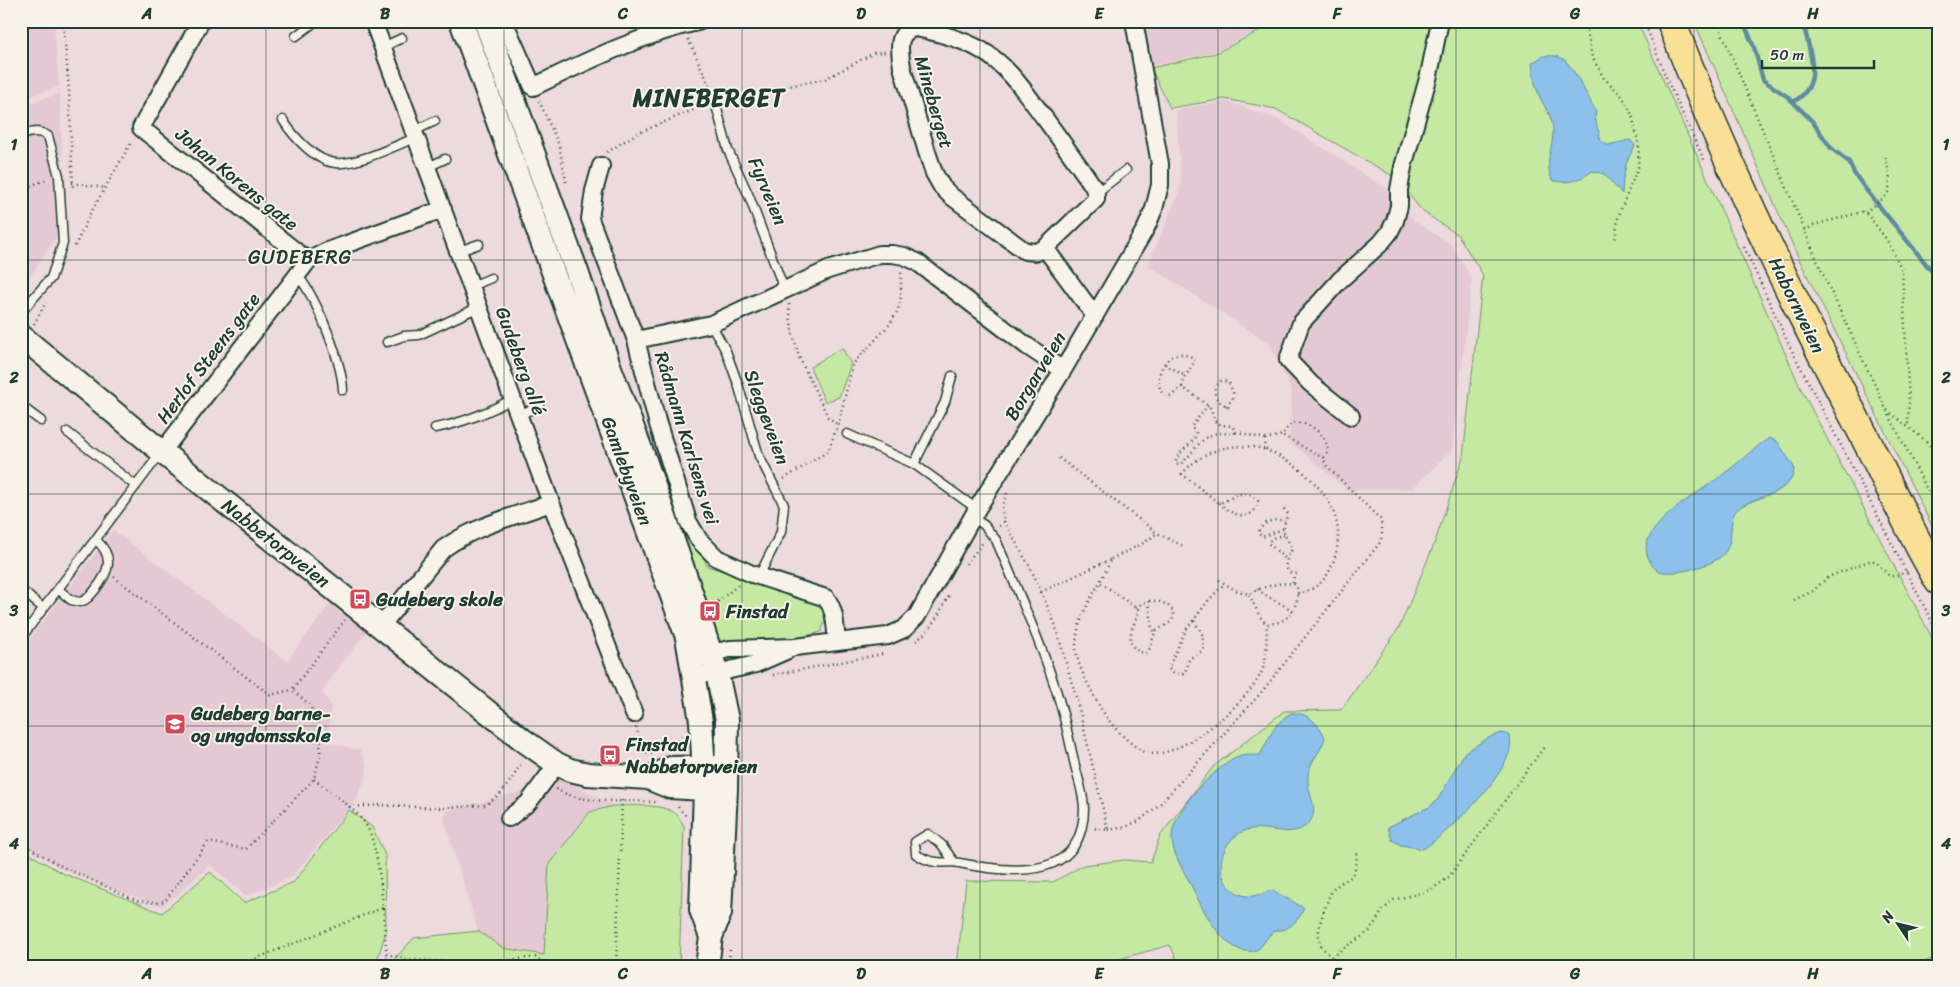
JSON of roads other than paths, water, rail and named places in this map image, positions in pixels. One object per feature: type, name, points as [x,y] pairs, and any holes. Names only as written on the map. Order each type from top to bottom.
[{"type":"highway","name":"Habornveien","points":[[1671,21],[1718,138],[1775,259],[1810,332],[1934,573]]},
{"type":"street","name":"Johan Korens gate","points":[[201,21],[141,128],[308,261]]},
{"type":"street","name":"Gudeberg allé","points":[[373,21],[551,503],[634,714]]},
{"type":"street","name":"Gamlebyveien","points":[[461,21],[682,620],[727,720],[726,766],[715,790],[701,910],[711,937],[706,966]]},
{"type":"street","name":"Gamlebyveien","points":[[484,21],[646,463],[703,664],[702,767],[715,790]]},
{"type":"street","points":[[504,21],[533,87],[611,49],[701,21]]},
{"type":"street","name":"Borgarveien","points":[[703,664],[756,664],[795,646],[888,636],[904,629],[917,616],[975,513],[1095,316],[1146,228],[1154,209],[1160,185],[1160,164],[1134,21]]},
{"type":"street","points":[[1351,416],[1311,384],[1288,360],[1300,323],[1340,280],[1380,244],[1389,233],[1399,206],[1402,166],[1429,75],[1440,21]]},
{"type":"street","name":"Mineberget","points":[[1045,248],[1034,253],[1025,251],[942,188],[927,152],[902,67],[899,50],[906,31],[915,28],[967,43],[981,50],[1012,76],[1094,186],[1096,193]]},
{"type":"street","points":[[601,166],[594,191],[590,219],[636,340]]},
{"type":"street","points":[[1095,316],[1045,248],[1085,211],[1096,199],[1096,193]]},
{"type":"street","name":"Herlof Steens gate","points":[[162,452],[308,261],[325,252],[444,209]]},
{"type":"street","name":"Rådmann Karlsens vei","points":[[837,642],[832,606],[826,598],[755,575],[718,558],[699,540],[688,521],[657,420],[636,340],[711,324],[828,270],[880,254],[892,254],[904,256],[917,262],[1027,346],[1063,370]]},
{"type":"street","name":"Nabbetorpveien","points":[[28,330],[162,452],[523,740],[557,764],[570,770],[588,774],[648,778],[670,786],[715,790]]},
{"type":"street","points":[[381,626],[442,549],[453,541],[471,532],[551,503]]},
{"type":"street","points":[[509,818],[528,803],[557,764]]},
{"type":"street","name":"Nabbetorpveien","points":[[648,778],[671,768],[726,766]]},
{"type":"lane","points":[[296,36],[316,21]]},
{"type":"lane","points":[[383,47],[402,38]]},
{"type":"lane","name":"Fyrveien","points":[[716,104],[728,150],[749,196],[784,289]]},
{"type":"lane","points":[[284,120],[304,146],[316,155],[335,164],[354,161],[415,134],[435,121]]},
{"type":"lane","points":[[21,136],[33,132],[48,136],[59,176],[63,243],[51,278],[21,312]]},
{"type":"lane","points":[[428,167],[445,159]]},
{"type":"lane","points":[[1096,193],[1126,170]]},
{"type":"lane","points":[[459,251],[479,244]]},
{"type":"lane","points":[[297,275],[309,290],[320,315],[341,370],[343,390]]},
{"type":"lane","points":[[472,286],[492,278]]},
{"type":"lane","points":[[387,342],[404,336],[420,335],[479,307]]},
{"type":"lane","name":"Sleggeveien","points":[[711,324],[726,351],[738,384],[759,456],[775,484],[784,505],[781,532],[755,575]]},
{"type":"lane","points":[[914,464],[945,402],[952,376]]},
{"type":"lane","points":[[435,428],[453,425],[504,404],[513,398]]},
{"type":"lane","points":[[21,406],[42,421]]},
{"type":"lane","points":[[519,415],[539,406]]},
{"type":"lane","points":[[67,432],[136,486]]},
{"type":"lane","points":[[848,434],[914,464],[975,513],[996,540],[1054,684],[1068,735],[1084,808],[1082,827],[1074,846],[1062,858],[1047,866],[1028,870],[991,868],[954,862],[938,864],[925,860],[916,854],[915,842],[928,834],[942,845],[954,862]]},
{"type":"lane","points":[[21,638],[162,452]]},
{"type":"lane","points":[[58,589],[71,600],[80,602],[89,597],[107,572],[108,564],[106,553],[96,540]]},
{"type":"lane","points":[[21,590],[44,608]]},
{"type":"water","points":[[1543,56],[1559,57],[1574,72],[1596,111],[1595,118],[1601,141],[1608,145],[1630,140],[1635,145],[1627,161],[1622,194],[1604,174],[1592,171],[1573,181],[1562,182],[1552,180],[1549,160],[1553,130],[1549,114],[1536,87],[1532,63]]},
{"type":"water","points":[[1769,438],[1777,441],[1794,467],[1793,476],[1788,483],[1781,489],[1739,508],[1732,519],[1728,548],[1716,560],[1683,571],[1664,572],[1656,569],[1649,559],[1646,545],[1656,527],[1678,506]]},
{"type":"water","points":[[1291,713],[1307,716],[1319,727],[1325,737],[1309,769],[1308,783],[1314,809],[1311,819],[1301,829],[1293,831],[1250,829],[1242,832],[1226,846],[1221,866],[1227,884],[1235,891],[1249,896],[1272,890],[1304,908],[1293,924],[1285,929],[1273,932],[1257,950],[1243,951],[1223,938],[1200,903],[1173,847],[1173,830],[1186,804],[1208,779],[1220,768],[1243,755],[1260,755],[1276,726]]},
{"type":"water","points":[[1502,733],[1509,735],[1510,748],[1505,763],[1480,798],[1464,814],[1423,849],[1401,845],[1392,840],[1388,827],[1429,807],[1438,799],[1465,752],[1492,736]]},
{"type":"waterway","points":[[1743,21],[1754,47],[1763,80],[1788,97],[1812,121],[1831,148],[1849,162],[1854,173],[1867,191],[1939,280]]},
{"type":"waterway","points":[[1793,102],[1803,95],[1809,86],[1812,76],[1811,55],[1803,21]]},
{"type":"place","name":"Gudeberg skole","points":[[360,599]]},
{"type":"place","name":"Finstad","points":[[710,611]]},
{"type":"place","name":"Gudeberg barne- og ungdomsskole","points":[[175,724]]},
{"type":"place","name":"Finstad Nabbetorpveien","points":[[610,755]]},
{"type":"district","name":"MINEBERGET","points":[[709,98]]},
{"type":"district","name":"GUDEBERG","points":[[300,257]]}]
